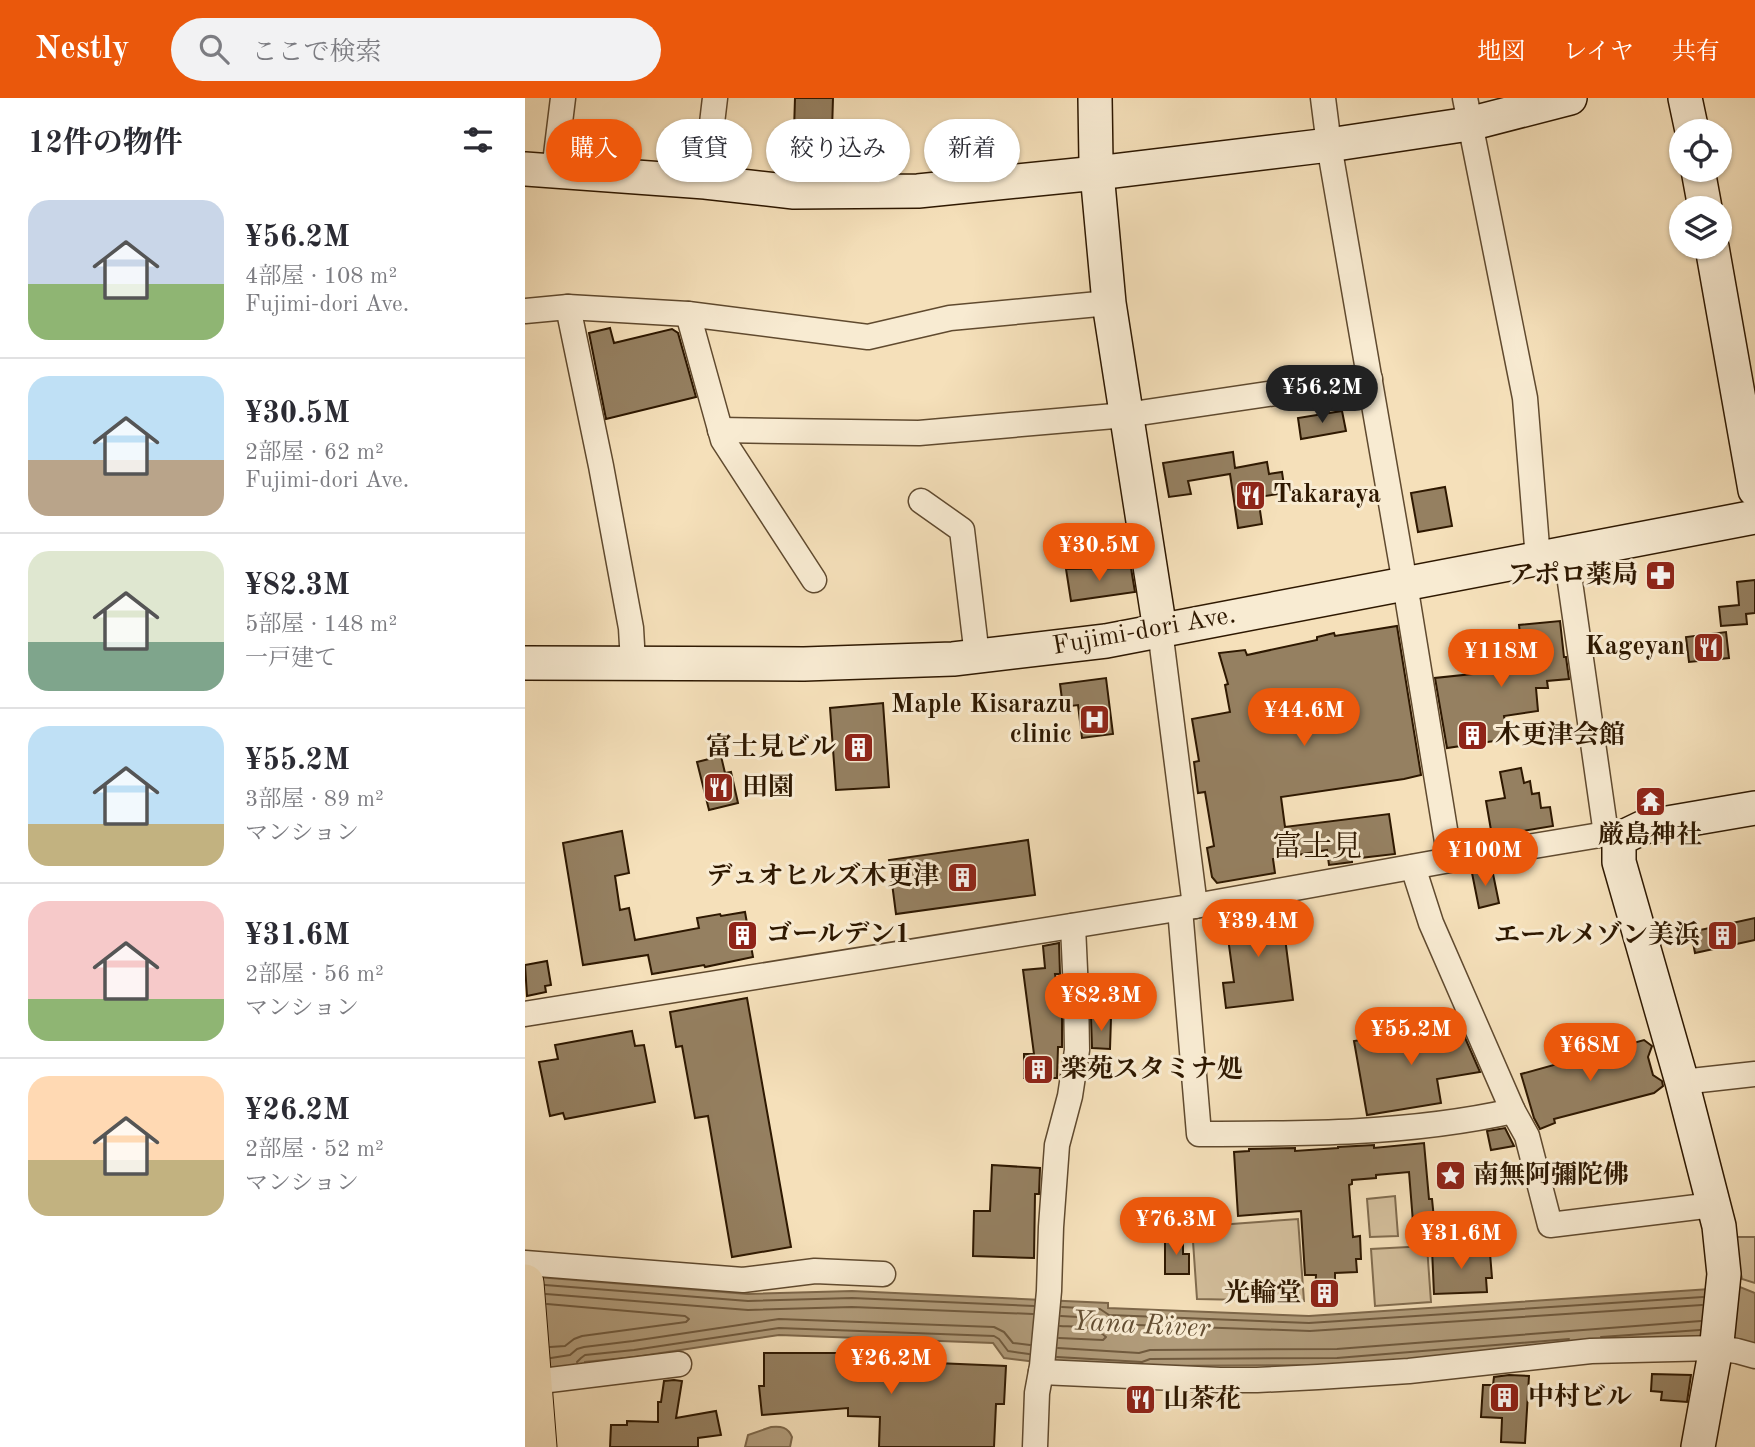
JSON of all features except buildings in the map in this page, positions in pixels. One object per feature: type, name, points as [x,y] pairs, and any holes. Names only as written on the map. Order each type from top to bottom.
[{"type":"main road","points":[[525,1283],[529,1383],[538,1447]]},
{"type":"street","points":[[563,98],[539,170],[656,178]]},
{"type":"street","points":[[712,119],[715,98]]},
{"type":"street","points":[[1095,98],[1097,173],[1109,303],[1160,630],[1187,907],[1199,1134],[1402,1129],[1513,1111]]},
{"type":"street","points":[[1323,98],[1450,860]]},
{"type":"street","points":[[713,182],[795,192],[918,191],[1329,145],[1467,111],[1570,98]]},
{"type":"street","points":[[1685,98],[1689,119]]},
{"type":"street","points":[[1467,111],[1525,398],[1552,557],[1612,837],[1682,1082],[1719,1226],[1724,1274],[1717,1345],[1698,1447]]},
{"type":"street","points":[[1714,259],[1755,490]]},
{"type":"street","points":[[525,311],[568,307],[688,314],[868,337],[950,318],[1109,303]]},
{"type":"street","points":[[568,307],[631,628],[633,663]]},
{"type":"street","points":[[688,314],[723,440],[814,580]]},
{"type":"street","points":[[720,430],[919,433],[1126,415],[1370,379]]},
{"type":"street","points":[[921,501],[961,530],[977,656]]},
{"type":"street","name":"Fujimi-dori Ave.","points":[[525,663],[804,664],[953,659],[1106,641],[1755,517]]},
{"type":"street","points":[[525,1014],[1073,926],[1450,860],[1612,837],[1644,827],[1755,808]]},
{"type":"street","points":[[1413,867],[1431,923],[1513,1111],[1527,1136],[1550,1225],[1713,1205]]},
{"type":"street","points":[[1035,1447],[1037,1393],[1042,1369],[1049,1291],[1057,1145],[1070,1096],[1077,1051],[1073,926]]},
{"type":"street","points":[[1682,1082],[1755,1074]]},
{"type":"street","points":[[525,1263],[743,1280],[815,1271],[883,1274]]},
{"type":"street","points":[[1042,1369],[1220,1380],[1409,1371],[1591,1351],[1717,1345],[1755,1356]]},
{"type":"street","points":[[529,1383],[679,1364]]},
{"type":"shaded area","points":[[1395,1196],[1398,1236],[1370,1237],[1367,1199]]},
{"type":"shaded area","points":[[1298,1219],[1304,1301],[1197,1299],[1192,1227]]},
{"type":"shaded area","points":[[1733,1237],[1755,1237],[1755,1283],[1742,1279]]},
{"type":"shaded area","points":[[1427,1246],[1431,1302],[1375,1306],[1371,1249]]},
{"type":"water","name":"Yana River","points":[[525,1276],[748,1294],[852,1291],[1108,1303],[1108,1308],[1309,1316],[1740,1287],[1755,1293],[1755,1344],[1735,1338],[1694,1336],[1338,1365],[1149,1366],[1053,1364],[1004,1358],[993,1343],[779,1335],[585,1362],[585,1369],[525,1374]]},
{"type":"water","points":[[771,1427],[781,1427],[788,1431],[792,1437],[790,1447],[745,1447],[748,1435]]},
{"type":"place","name":"Takaraya","points":[[1250,495]]},
{"type":"place","name":"アポロ薬局","points":[[1661,576]]},
{"type":"place","name":"Kageyan","points":[[1708,647]]},
{"type":"place","name":"Maple Kisarazu clinic","points":[[1095,720]]},
{"type":"place","name":"木更津会館","points":[[1472,736]]},
{"type":"place","name":"富士見ビル","points":[[859,748]]},
{"type":"place","name":"田園","points":[[719,788]]},
{"type":"place","name":"厳島神社","points":[[1650,801]]},
{"type":"place","name":"デュオヒルズ木更津","points":[[962,877]]},
{"type":"place","name":"ゴールデン1","points":[[743,935]]},
{"type":"place","name":"エールメゾン美浜","points":[[1723,936]]},
{"type":"place","name":"楽苑スタミナ処","points":[[1038,1070]]},
{"type":"place","name":"南無阿彌陀佛","points":[[1450,1176]]},
{"type":"place","name":"光輪堂","points":[[1325,1294]]},
{"type":"place","name":"中村ビル","points":[[1505,1398]]},
{"type":"place","name":"山茶花","points":[[1140,1400]]},
{"type":"district","name":"富士見","points":[[1317,848]]}]
